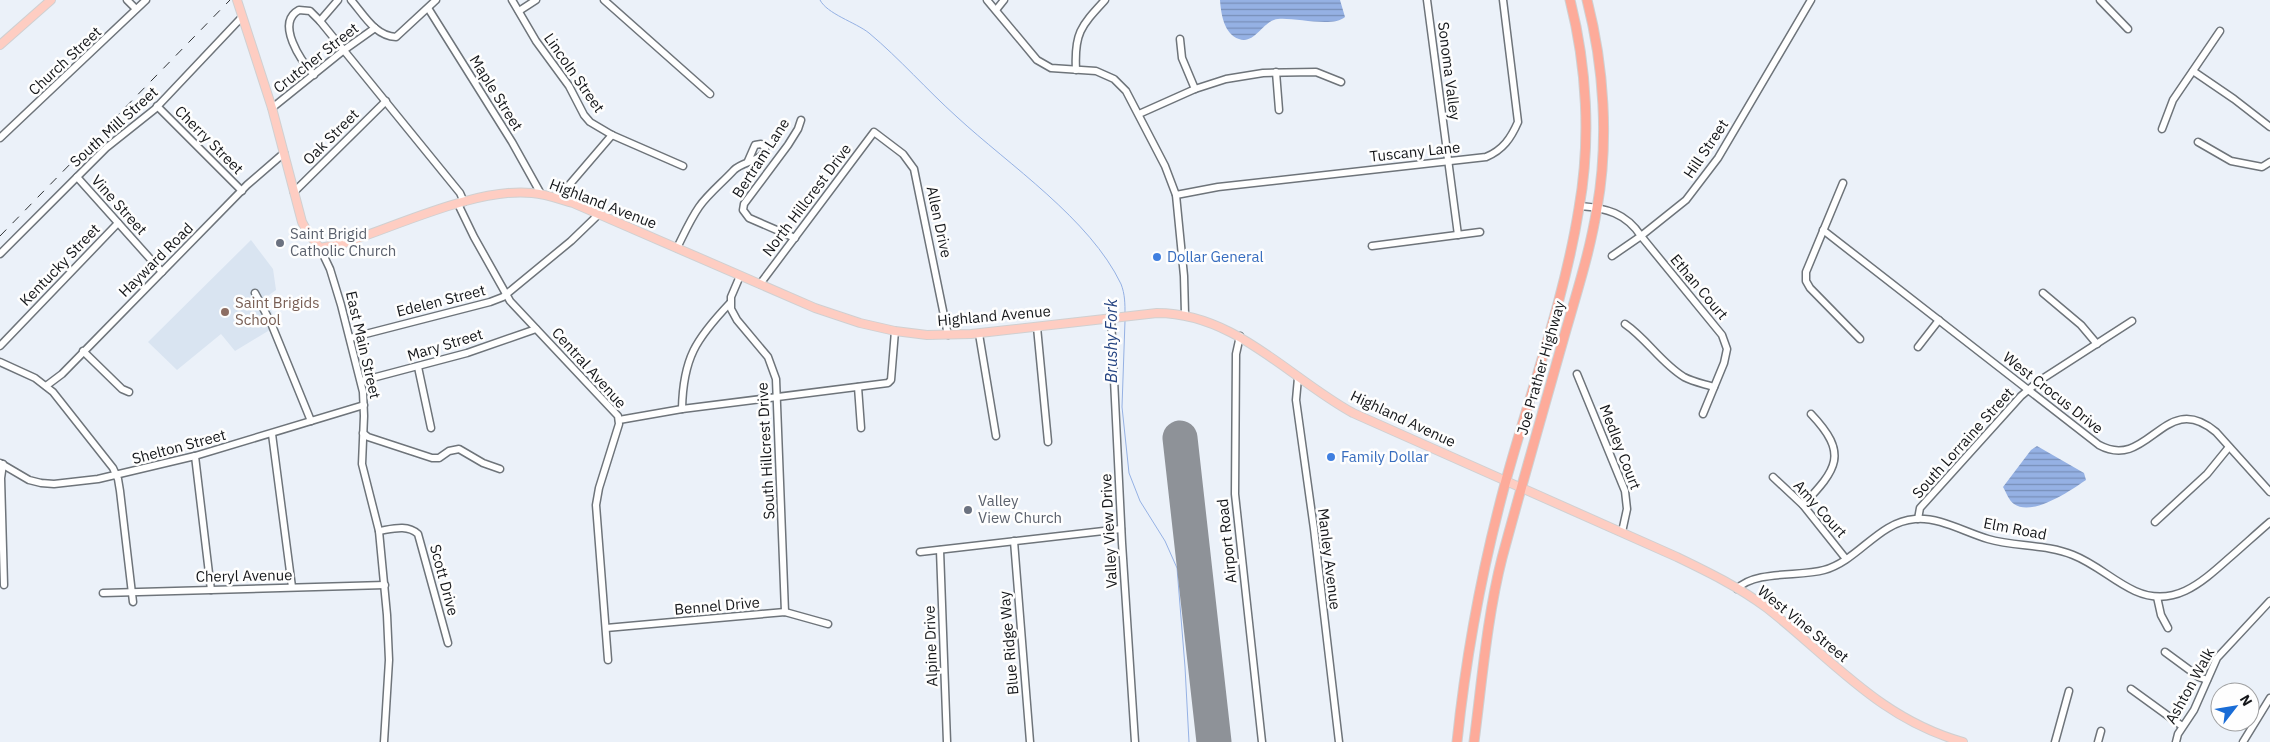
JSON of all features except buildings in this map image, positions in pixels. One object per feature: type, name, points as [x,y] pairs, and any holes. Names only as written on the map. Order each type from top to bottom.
[{"type":"highway","name":"Joe Prather Highway","points":[[1457,742],[1476,605],[1506,481],[1563,282],[1580,206],[1584,157],[1585,103],[1579,46],[1570,0]]},
{"type":"highway","name":"Joe Prather Highway","points":[[1474,742],[1495,590],[1598,208],[1603,117],[1596,44],[1587,0]]},
{"type":"main road","points":[[0,44],[51,0]]},
{"type":"main road","name":"East Main Street","points":[[237,0],[272,108],[305,228],[320,248]]},
{"type":"main road","name":"Highland Avenue","points":[[320,248],[341,244],[461,203],[507,193],[540,194],[558,198],[599,214],[834,315],[896,331],[948,335],[979,334],[1134,314],[1185,314],[1212,322],[1240,336],[1298,378],[1353,413],[1622,532]]},
{"type":"main road","name":"West Vine Street","points":[[1622,532],[1700,568],[1737,589],[1765,607],[1850,680],[1890,710],[1921,726],[1964,742]]},
{"type":"street","points":[[127,0],[136,9]]},
{"type":"street","name":"Church Street","points":[[0,138],[146,0]]},
{"type":"street","points":[[320,21],[338,0]]},
{"type":"street","name":"Crutcher Street","points":[[351,0],[375,28],[387,36],[400,35],[428,8]]},
{"type":"street","points":[[428,8],[436,0]]},
{"type":"street","name":"Lincoln Street","points":[[512,0],[536,41],[569,86],[584,115],[596,126],[612,135],[683,166]]},
{"type":"street","points":[[519,11],[536,0]]},
{"type":"street","points":[[604,0],[710,94]]},
{"type":"street","points":[[988,0],[1037,60],[1050,68],[1096,71],[1114,78],[1126,91],[1165,166],[1176,195],[1184,276],[1185,314]]},
{"type":"street","points":[[996,10],[1004,0]]},
{"type":"street","points":[[1076,70],[1075,47],[1079,32],[1085,22],[1105,0]]},
{"type":"street","name":"Sonoma Valley","points":[[1427,0],[1458,235]]},
{"type":"street","name":"Tuscany Lane","points":[[1176,195],[1218,187],[1486,157],[1496,153],[1513,134],[1518,122],[1503,0]]},
{"type":"street","name":"Hill Street","points":[[1612,256],[1641,236],[1682,203],[1718,158],[1811,0]]},
{"type":"street","points":[[2100,0],[2128,29]]},
{"type":"street","name":"Maple Street","points":[[428,8],[512,142],[540,194]]},
{"type":"street","name":"Central Avenue","points":[[314,74],[292,41],[289,24],[294,14],[303,9],[310,11],[320,21],[460,192],[461,203],[506,295],[615,412],[619,420],[599,488],[596,505],[608,660]]},
{"type":"street","name":"South Mill Street","points":[[0,254],[106,148],[157,106],[242,17]]},
{"type":"street","name":"Crutcher Street","points":[[272,108],[344,50],[375,28]]},
{"type":"street","points":[[2162,129],[2173,100],[2220,31]]},
{"type":"street","points":[[1180,39],[1182,58],[1195,89]]},
{"type":"street","points":[[2193,71],[2270,127]]},
{"type":"street","points":[[1139,114],[1195,89],[1226,78],[1276,72],[1316,72],[1341,82]]},
{"type":"street","points":[[1276,72],[1279,110]]},
{"type":"street","name":"Oak Street","points":[[294,192],[386,101]]},
{"type":"street","name":"Cherry Street","points":[[157,106],[242,191]]},
{"type":"street","name":"Bertram Lane","points":[[795,238],[753,220],[745,215],[743,210],[744,204],[795,134],[801,120]]},
{"type":"street","name":"North Hillcrest Drive","points":[[760,284],[874,132]]},
{"type":"street","name":"Allen Drive","points":[[874,132],[903,154],[914,169],[948,335]]},
{"type":"street","points":[[558,198],[612,135]]},
{"type":"street","points":[[2198,142],[2231,161],[2262,167],[2270,162]]},
{"type":"street","name":"Hayward Road","points":[[46,386],[62,374],[242,191],[284,153]]},
{"type":"street","points":[[677,248],[700,206],[733,171],[748,161]]},
{"type":"street","name":"Vine Street","points":[[77,177],[162,272]]},
{"type":"street","points":[[1843,182],[1806,272],[1806,281],[1810,288],[1860,339]]},
{"type":"street","points":[[1580,206],[1598,208],[1620,214],[1630,222],[1641,236]]},
{"type":"street","name":"Edelen Street","points":[[350,338],[490,302],[506,295],[571,241],[599,214]]},
{"type":"street","name":"Kentucky Street","points":[[0,346],[118,223]]},
{"type":"street","name":"West Crocus Drive","points":[[1823,230],[2099,445],[2123,452],[2135,448],[2170,422],[2187,418],[2205,424],[2230,447],[2270,492]]},
{"type":"street","points":[[1372,246],[1480,232]]},
{"type":"street","name":"Ethan Court","points":[[1641,236],[1722,335],[1727,349],[1724,363],[1703,414]]},
{"type":"street","name":"East Main Street","points":[[320,248],[330,269],[361,381],[364,405],[362,464],[379,531],[385,585],[389,660],[384,742]]},
{"type":"street","points":[[682,409],[684,379],[692,350],[707,328],[730,303],[732,292],[740,276]]},
{"type":"street","points":[[256,293],[271,323],[311,421]]},
{"type":"street","points":[[2043,293],[2081,325],[2097,344]]},
{"type":"street","name":"South Hillcrest Drive","points":[[730,303],[737,320],[763,350],[772,364],[777,398],[785,612]]},
{"type":"street","name":"Valley View Drive","points":[[1114,317],[1121,529],[1135,742]]},
{"type":"street","points":[[1918,347],[1939,320]]},
{"type":"street","name":"South Lorraine Street","points":[[1918,519],[1920,508],[2028,389],[2132,321]]},
{"type":"street","points":[[1625,324],[1640,335],[1668,365],[1686,378],[1714,387]]},
{"type":"street","points":[[1037,327],[1048,442]]},
{"type":"street","name":"Mary Street","points":[[361,381],[467,354],[536,329]]},
{"type":"street","points":[[619,420],[682,409],[888,383],[891,380],[896,331]]},
{"type":"street","points":[[979,334],[996,436]]},
{"type":"street","name":"Airport Road","points":[[1240,336],[1236,354],[1234,480],[1262,742]]},
{"type":"street","points":[[83,351],[122,389],[129,392]]},
{"type":"street","points":[[0,362],[46,386],[102,451],[117,476],[133,602]]},
{"type":"street","points":[[418,368],[431,428]]},
{"type":"street","name":"Medley Court","points":[[1577,374],[1625,491],[1627,509],[1622,532]]},
{"type":"street","name":"Manley Avenue","points":[[1298,378],[1296,400],[1314,529],[1339,742]]},
{"type":"street","points":[[858,387],[861,428]]},
{"type":"street","name":"Shelton Street","points":[[1,464],[29,480],[48,484],[117,476],[272,434],[364,405]]},
{"type":"street","points":[[1803,505],[1826,481],[1835,456],[1830,438],[1824,428],[1811,414]]},
{"type":"street","points":[[363,433],[368,437],[432,458],[442,456],[452,450],[462,450],[483,463],[500,469]]},
{"type":"street","points":[[272,434],[292,587]]},
{"type":"street","points":[[2155,522],[2207,474],[2230,447]]},
{"type":"street","points":[[195,456],[211,590]]},
{"type":"street","points":[[1,464],[4,585]]},
{"type":"street","name":"Amy Court","points":[[1773,477],[1803,505],[1846,559]]},
{"type":"street","name":"Elm Road","points":[[1737,589],[1747,581],[1826,570],[1846,559],[1888,528],[1905,520],[1918,519],[1942,522],[1996,541],[2054,549],[2071,554],[2094,565],[2128,588],[2157,597],[2179,594],[2200,583],[2270,522]]},
{"type":"street","name":"Scott Drive","points":[[379,531],[403,528],[418,534],[448,643]]},
{"type":"street","points":[[920,552],[1121,529]]},
{"type":"street","name":"Blue Ridge Way","points":[[1014,542],[1030,742]]},
{"type":"street","name":"Alpine Drive","points":[[940,550],[947,742]]},
{"type":"street","name":"Cheryl Avenue","points":[[103,593],[385,585]]},
{"type":"street","points":[[2157,597],[2161,614],[2168,628]]},
{"type":"street","name":"Ashton Walk","points":[[2176,742],[2182,726],[2194,710],[2217,658],[2270,601]]},
{"type":"street","name":"Bennel Drive","points":[[606,628],[785,612],[828,624]]},
{"type":"street","points":[[2165,652],[2199,677],[2207,680]]},
{"type":"street","points":[[2131,689],[2182,726]]},
{"type":"street","points":[[2056,742],[2069,691]]},
{"type":"street","points":[[2243,742],[2270,698]]},
{"type":"street","points":[[2098,742],[2101,731]]},
{"type":"shaded area","name":"Saint Brigids School","points":[[251,240],[273,269],[276,290],[265,298],[278,325],[235,351],[221,334],[177,370],[148,342]]},
{"type":"water","points":[[1220,0],[1340,0],[1345,17],[1332,22],[1273,20],[1250,39],[1245,40],[1239,39],[1230,33],[1222,17]]},
{"type":"water","points":[[2037,446],[2084,473],[2086,480],[2051,501],[2031,507],[2022,507],[2012,503],[2003,487],[2031,450]]},
{"type":"waterway","name":"Brushy Fork","points":[[820,0],[829,10],[869,33],[957,117],[1069,215],[1090,237],[1107,260],[1121,284],[1124,295],[1125,314]]},
{"type":"waterway","name":"Brushy Fork","points":[[1125,321],[1122,407],[1129,473],[1140,501],[1165,541],[1177,568],[1189,742]]},
{"type":"runway","points":[[1180,438],[1214,742]]},
{"type":"railway","points":[[0,236],[230,0]]},
{"type":"place","name":"Saint Brigid Catholic Church","points":[[280,243]]},
{"type":"place","name":"Dollar General","points":[[1157,257]]},
{"type":"place","name":"Saint Brigids School","points":[[225,312]]},
{"type":"place","name":"Family Dollar","points":[[1331,457]]},
{"type":"place","name":"Valley View Church","points":[[968,510]]}]
